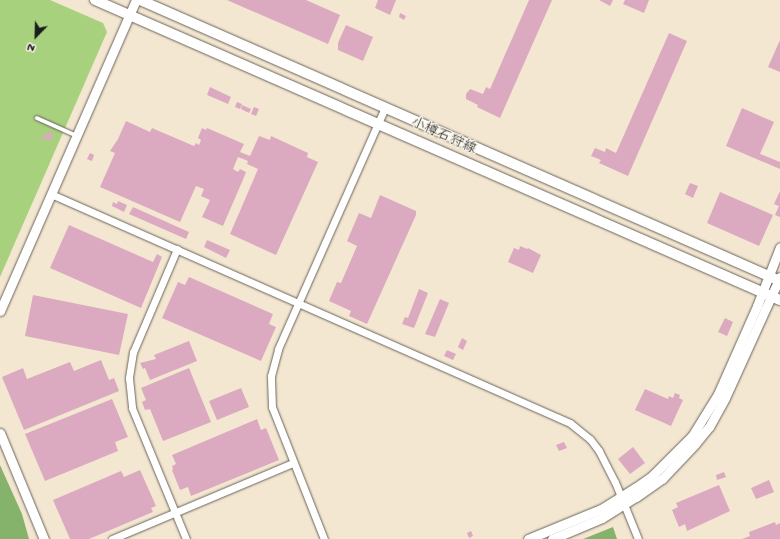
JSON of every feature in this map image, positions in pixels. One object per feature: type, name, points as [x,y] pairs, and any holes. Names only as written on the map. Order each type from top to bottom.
[{"type":"main road","name":"小樽石狩線","points":[[95,0],[776,298]]},
{"type":"main road","name":"小樽石狩線","points":[[140,0],[780,279]]},
{"type":"street","points":[[0,311],[136,0]]},
{"type":"street","points":[[324,539],[272,407],[271,376],[276,356],[385,107]]},
{"type":"street","points":[[51,194],[570,423],[590,439],[599,451],[615,482],[638,539]]},
{"type":"street","points":[[552,539],[602,518],[652,476],[692,436],[718,394],[757,306],[761,292],[780,247]]},
{"type":"street","points":[[177,249],[132,352],[129,378],[132,408],[186,539]]},
{"type":"street","points":[[528,539],[622,501],[662,479],[680,462],[709,427],[725,398],[776,298],[780,279]]},
{"type":"street","points":[[0,434],[44,539]]},
{"type":"street","points":[[112,539],[293,463]]},
{"type":"lane","points":[[37,118],[76,136]]},
{"type":"green space","points":[[0,0],[50,0],[103,23],[107,32],[0,277]]},
{"type":"green space","points":[[0,465],[22,514],[29,539],[0,539]]},
{"type":"green space","points":[[613,527],[617,539],[583,539]]},
{"type":"building","points":[[227,0],[306,0],[340,15],[328,44]]},
{"type":"building","points":[[378,0],[396,0],[390,15],[375,8]]},
{"type":"building","points":[[529,0],[552,0],[500,118],[477,107],[478,105],[466,99],[466,94],[470,89],[483,94],[486,87],[490,89]]},
{"type":"building","points":[[599,0],[613,0],[610,6]]},
{"type":"building","points":[[625,0],[649,0],[644,13],[623,4]]},
{"type":"building","points":[[400,13],[406,16],[404,20],[399,17]]},
{"type":"building","points":[[346,25],[373,37],[363,61],[338,50],[338,43]]},
{"type":"building","points":[[669,33],[687,41],[628,176],[599,163],[601,160],[591,156],[595,148],[605,152],[606,148],[616,153]]},
{"type":"building","points":[[780,40],[780,72],[768,67]]},
{"type":"building","points":[[210,87],[231,97],[228,104],[207,95]]},
{"type":"building","points":[[237,102],[242,104],[240,109],[235,107]]},
{"type":"building","points":[[242,105],[251,109],[249,113],[241,109]]},
{"type":"building","points":[[254,107],[259,109],[256,116],[251,114]]},
{"type":"building","points":[[742,108],[774,122],[760,154],[780,162],[780,169],[726,146]]},
{"type":"building","points":[[126,121],[150,132],[152,128],[194,146],[196,143],[199,145],[201,140],[198,138],[202,128],[206,130],[207,128],[244,144],[240,152],[250,156],[259,136],[270,140],[271,136],[308,153],[307,157],[318,162],[276,255],[230,234],[258,169],[247,164],[248,161],[238,157],[233,169],[238,172],[240,169],[246,172],[223,226],[202,217],[210,200],[201,196],[204,189],[196,186],[180,222],[100,187],[115,153],[110,151],[118,139]]},
{"type":"building","points":[[48,132],[53,134],[50,141],[41,137],[42,134],[46,136]]},
{"type":"building","points":[[90,153],[94,155],[92,161],[87,159]]},
{"type":"building","points":[[690,183],[698,186],[693,198],[685,194]]},
{"type":"building","points":[[780,191],[780,217],[775,215],[779,206],[774,204]]},
{"type":"building","points":[[720,192],[773,215],[759,246],[707,223]]},
{"type":"building","points":[[380,195],[416,211],[416,215],[367,324],[349,316],[351,311],[329,301],[337,282],[341,283],[357,246],[347,241],[359,213],[371,218]]},
{"type":"building","points":[[118,201],[127,205],[124,212],[112,206],[113,202],[117,204]]},
{"type":"building","points":[[133,207],[189,232],[186,239],[129,214]]},
{"type":"building","points":[[69,225],[153,262],[157,254],[162,257],[141,308],[50,268]]},
{"type":"building","points":[[207,240],[230,250],[226,258],[204,247]]},
{"type":"building","points":[[520,246],[527,249],[528,248],[541,255],[533,273],[508,262],[514,248],[519,250]]},
{"type":"building","points":[[189,277],[273,314],[269,324],[276,327],[261,361],[162,318],[178,282],[185,285]]},
{"type":"building","points":[[419,289],[428,293],[414,328],[402,324],[405,317],[408,318]]},
{"type":"building","points":[[33,295],[128,314],[119,355],[25,336]]},
{"type":"building","points":[[440,299],[449,303],[435,337],[425,334]]},
{"type":"building","points":[[725,318],[733,322],[727,336],[718,332]]},
{"type":"building","points":[[462,338],[467,341],[463,350],[458,347]]},
{"type":"building","points":[[189,341],[197,361],[150,380],[145,368],[143,369],[140,363],[156,359],[154,355]]},
{"type":"building","points":[[447,350],[456,354],[453,360],[444,356]]},
{"type":"building","points":[[101,360],[109,380],[114,378],[119,391],[24,430],[2,377],[23,368],[27,379],[70,362],[74,371]]},
{"type":"building","points":[[189,368],[211,422],[163,441],[150,409],[145,410],[142,402],[146,400],[141,388]]},
{"type":"building","points":[[241,388],[249,407],[217,420],[209,401]]},
{"type":"building","points":[[645,389],[668,399],[669,396],[673,398],[675,393],[680,395],[679,398],[683,400],[671,426],[635,410]]},
{"type":"building","points":[[112,399],[128,437],[115,442],[118,451],[45,481],[25,434]]},
{"type":"building","points":[[257,419],[261,430],[266,428],[279,460],[191,496],[188,487],[180,490],[172,470],[172,466],[176,464],[172,455]]},
{"type":"building","points":[[564,442],[567,448],[559,451],[556,445]]},
{"type":"building","points":[[633,447],[645,463],[630,474],[618,459]]},
{"type":"building","points":[[140,470],[156,506],[151,508],[153,512],[89,539],[70,539],[53,500],[121,471],[124,477]]},
{"type":"building","points":[[724,472],[726,477],[717,480],[716,475]]},
{"type":"building","points":[[769,480],[774,492],[756,499],[751,488]]},
{"type":"building","points":[[719,485],[730,511],[687,531],[685,524],[679,527],[672,510],[678,507],[676,503]]},
{"type":"building","points":[[775,522],[776,525],[780,523],[780,539],[742,539],[750,536],[749,532]]},
{"type":"building","points":[[471,531],[473,536],[469,538],[467,533]]}]
